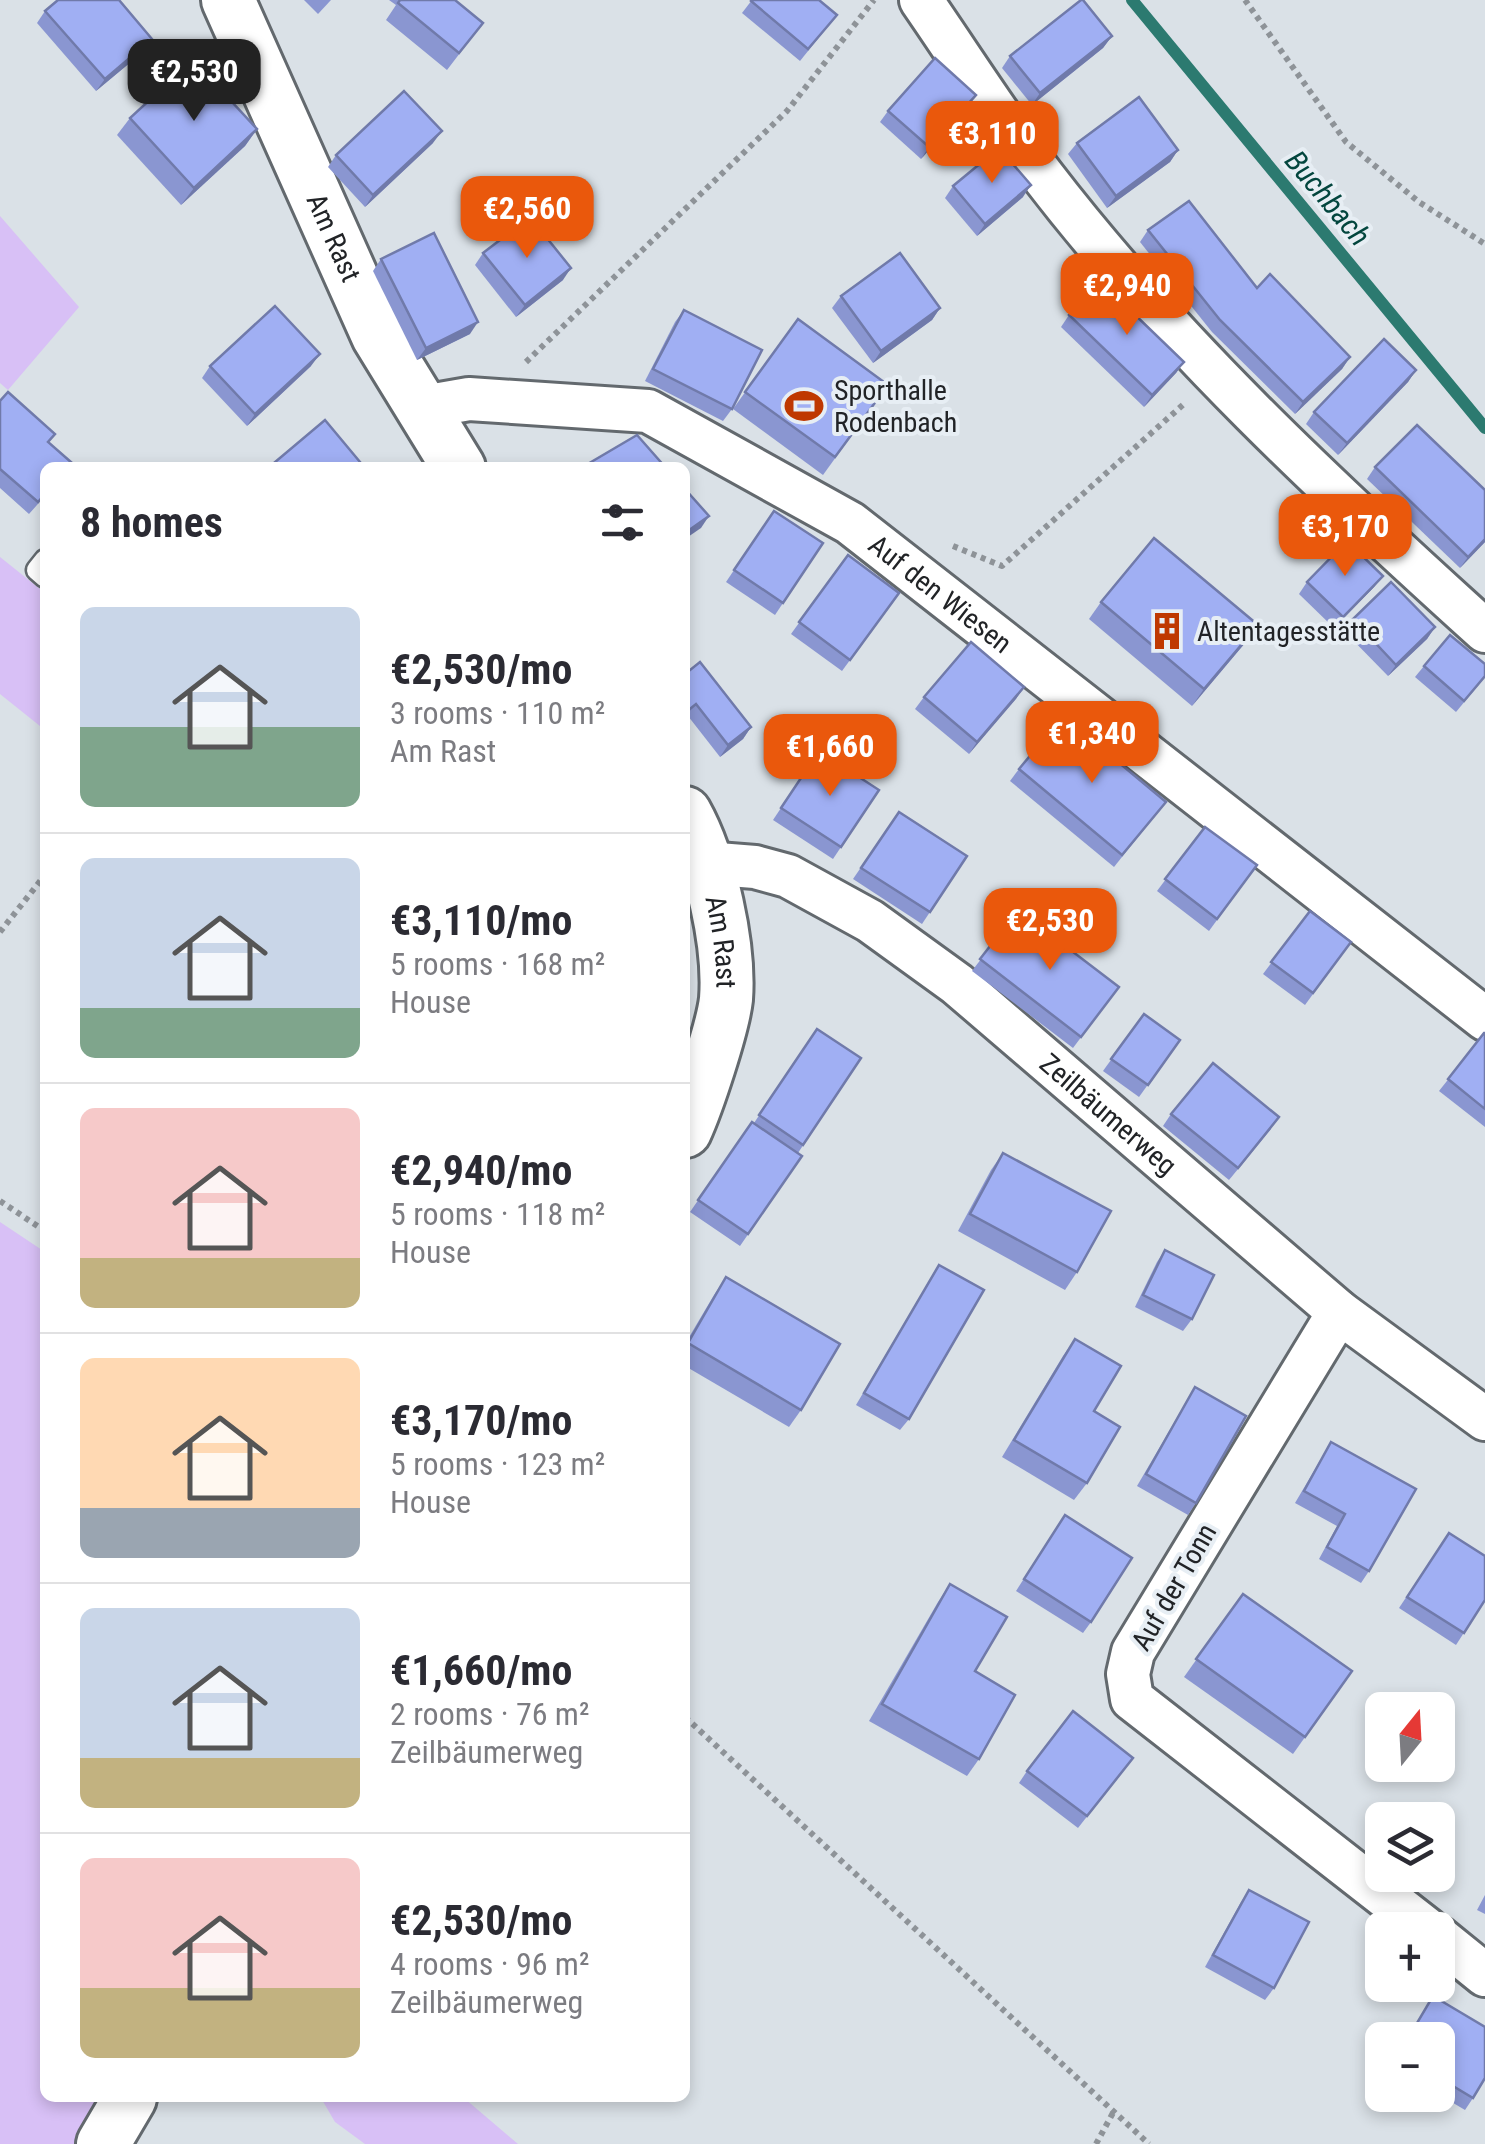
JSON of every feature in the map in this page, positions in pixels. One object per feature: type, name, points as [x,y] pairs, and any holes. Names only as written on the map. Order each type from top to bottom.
[{"type":"street","name":"Am Rast","points":[[228,0],[378,336],[455,462]]},
{"type":"street","points":[[921,0],[1043,176],[1213,373],[1387,543],[1485,631]]},
{"type":"street","name":"Auf den Wiesen","points":[[423,408],[470,398],[500,404],[648,412],[850,523],[1485,1019]]},
{"type":"street","name":"Am Rast","points":[[690,826],[705,863],[720,928],[726,1000],[690,1115]]},
{"type":"street","name":"Zeilbäumerweg","points":[[705,863],[755,867],[788,876],[885,932],[957,984],[1339,1312],[1485,1419]]},
{"type":"street","name":"Auf der Tonn","points":[[1339,1312],[1133,1652],[1128,1674],[1132,1699],[1405,1912]]},
{"type":"street","points":[[1455,1951],[1485,1974]]},
{"type":"street","points":[[103,2144],[128,2102]]},
{"type":"path","points":[[500,404],[502,391],[544,342],[787,111],[874,0]]},
{"type":"path","points":[[1245,0],[1346,142],[1419,202],[1485,244]]},
{"type":"path","points":[[936,540],[1002,566],[1176,413],[1213,373]]},
{"type":"path","points":[[0,932],[40,881]]},
{"type":"path","points":[[0,1201],[40,1228]]},
{"type":"path","points":[[690,1722],[1149,2144]]},
{"type":"path","points":[[1096,2144],[1114,2111]]},
{"type":"shaded area","points":[[0,216],[79,307],[8,390],[0,383]]},
{"type":"shaded area","points":[[0,557],[40,589],[40,726],[0,694]]},
{"type":"shaded area","points":[[0,1222],[40,1249],[40,2102],[105,2102],[80,2144],[0,2144]]},
{"type":"shaded area","points":[[323,2102],[469,2102],[518,2144],[365,2144],[335,2122]]},
{"type":"building","points":[[58,0],[119,0],[152,39],[105,79],[45,11]]},
{"type":"building","points":[[455,0],[483,23],[459,53],[398,3]]},
{"type":"building","points":[[752,0],[819,0],[837,15],[808,49]]},
{"type":"building","points":[[1081,0],[1112,36],[1040,93],[1010,56]]},
{"type":"building","points":[[935,58],[976,95],[929,147],[888,111]]},
{"type":"building","points":[[193,60],[257,129],[194,188],[130,118]]},
{"type":"building","points":[[404,91],[442,131],[373,195],[336,155]]},
{"type":"building","points":[[1139,97],[1178,150],[1116,196],[1077,143]]},
{"type":"building","points":[[999,148],[1031,185],[985,224],[953,186]]},
{"type":"building","points":[[1189,201],[1257,288],[1270,274],[1350,357],[1303,402],[1220,320],[1148,230]]},
{"type":"building","points":[[530,217],[571,268],[525,305],[483,253]]},
{"type":"building","points":[[434,233],[478,322],[426,348],[381,259]]},
{"type":"building","points":[[900,253],[940,308],[881,351],[841,296]]},
{"type":"building","points":[[1101,282],[1184,362],[1152,395],[1069,315]]},
{"type":"building","points":[[275,306],[320,354],[255,414],[210,366]]},
{"type":"building","points":[[684,310],[762,350],[732,409],[653,369]]},
{"type":"building","name":"Sporthalle Rodenbach","points":[[798,319],[888,385],[835,457],[745,392]]},
{"type":"building","points":[[1384,339],[1416,370],[1347,443],[1314,412]]},
{"type":"building","points":[[8,392],[55,434],[48,442],[71,462],[40,462],[38,502],[0,469],[0,401]]},
{"type":"building","points":[[325,420],[360,462],[275,462]]},
{"type":"building","points":[[1417,425],[1485,490],[1485,539],[1468,557],[1375,467]]},
{"type":"building","points":[[637,435],[661,462],[591,462]]},
{"type":"building","points":[[690,495],[709,516],[690,529]]},
{"type":"building","points":[[774,511],[823,543],[783,603],[734,570]]},
{"type":"building","name":"Altentagesstätte","points":[[1154,538],[1258,625],[1204,689],[1101,602]]},
{"type":"building","points":[[1347,541],[1383,576],[1343,617],[1307,582]]},
{"type":"building","points":[[848,555],[899,593],[850,660],[799,622]]},
{"type":"building","points":[[1391,582],[1435,627],[1396,665],[1353,619]]},
{"type":"building","points":[[1450,635],[1485,664],[1485,676],[1464,701],[1424,666]]},
{"type":"building","points":[[971,642],[1024,687],[977,742],[924,697]]},
{"type":"building","points":[[700,662],[751,727],[728,745],[696,704],[690,709],[690,670]]},
{"type":"building","points":[[1063,716],[1166,802],[1122,855],[1019,769]]},
{"type":"building","points":[[819,751],[879,790],[841,847],[781,808]]},
{"type":"building","points":[[899,812],[967,856],[930,912],[861,868]]},
{"type":"building","points":[[1205,827],[1257,865],[1217,919],[1165,879]]},
{"type":"building","points":[[1018,910],[1119,987],[1081,1037],[980,959]]},
{"type":"building","points":[[1310,911],[1351,942],[1313,993],[1271,962]]},
{"type":"building","points":[[1144,1014],[1180,1040],[1148,1085],[1111,1059]]},
{"type":"building","points":[[817,1029],[861,1058],[803,1145],[759,1115]]},
{"type":"building","points":[[1485,1033],[1485,1109],[1448,1079]]},
{"type":"building","points":[[1213,1063],[1279,1117],[1238,1168],[1171,1114]]},
{"type":"building","points":[[752,1122],[802,1156],[748,1234],[698,1200]]},
{"type":"building","points":[[1003,1153],[1111,1211],[1077,1272],[970,1214]]},
{"type":"building","points":[[1165,1250],[1214,1275],[1192,1319],[1143,1295]]},
{"type":"building","points":[[939,1265],[984,1290],[909,1419],[864,1393]]},
{"type":"building","points":[[726,1277],[840,1344],[801,1410],[690,1344]]},
{"type":"building","points":[[1075,1339],[1121,1366],[1094,1411],[1120,1427],[1087,1483],[1014,1440]]},
{"type":"building","points":[[1195,1387],[1246,1416],[1196,1503],[1146,1474]]},
{"type":"building","points":[[1331,1442],[1416,1489],[1369,1571],[1327,1547],[1345,1514],[1304,1491]]},
{"type":"building","points":[[1065,1515],[1132,1558],[1091,1622],[1024,1579]]},
{"type":"building","points":[[1449,1533],[1485,1556],[1485,1600],[1464,1633],[1407,1597]]},
{"type":"building","points":[[950,1584],[1007,1617],[975,1671],[1015,1695],[979,1759],[882,1704]]},
{"type":"building","points":[[1243,1594],[1352,1671],[1305,1737],[1196,1659]]},
{"type":"building","points":[[1073,1711],[1133,1758],[1087,1816],[1027,1771]]},
{"type":"building","points":[[1249,1890],[1309,1922],[1274,1988],[1213,1955]]},
{"type":"building","points":[[1429,2002],[1443,2002],[1485,2027],[1485,2078],[1473,2098],[1455,2087],[1455,2022],[1418,2022]]},
{"type":"waterway","name":"Buchbach","points":[[1132,0],[1485,428]]},
{"type":"place","name":"Sporthalle Rodenbach","points":[[804,406]]},
{"type":"place","name":"Altentagesstätte","points":[[1167,631]]}]
